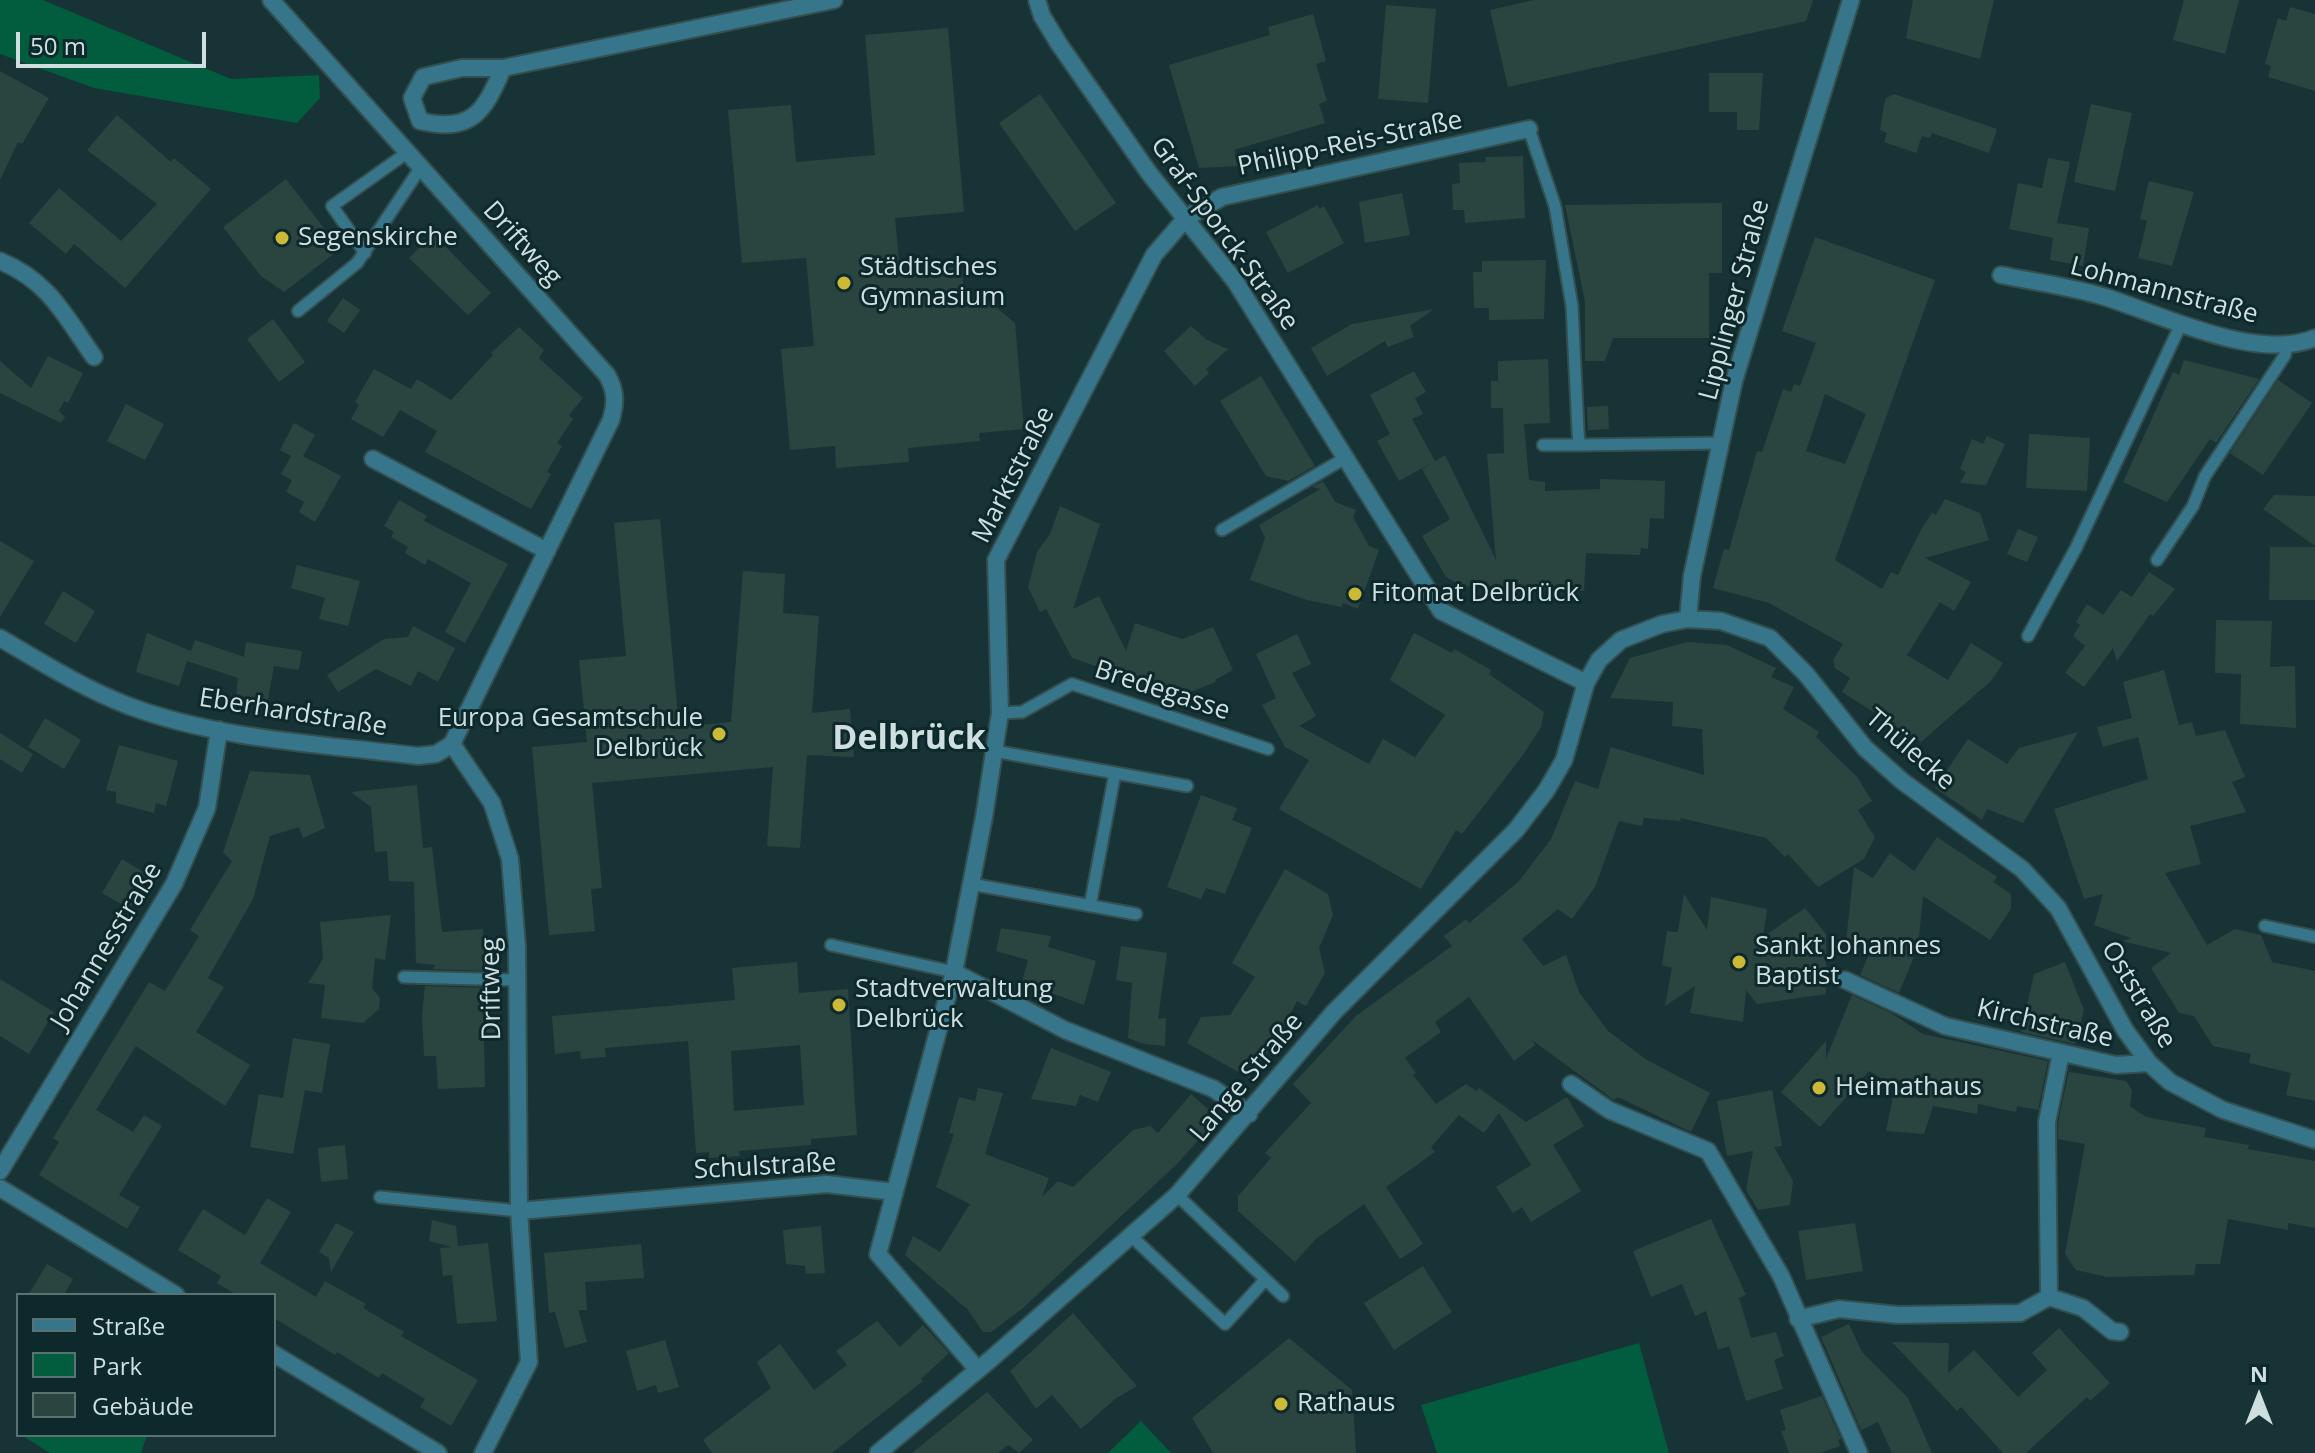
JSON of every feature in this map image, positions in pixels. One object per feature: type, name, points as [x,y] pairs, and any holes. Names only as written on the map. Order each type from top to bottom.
[{"type":"street","name":"Driftweg","points":[[271,0],[607,375],[614,388],[616,405],[611,420],[452,744],[492,803],[510,859],[517,980],[519,1211],[529,1362],[483,1453]]},
{"type":"street","points":[[420,121],[412,98],[423,77],[462,68],[503,68],[834,0]]},
{"type":"street","name":"Graf-Sporck-Straße","points":[[1037,0],[1042,16],[1059,44],[1149,173],[1235,281],[1399,538],[1441,611],[1586,683]]},
{"type":"street","name":"Lipplinger Straße","points":[[1688,619],[1692,576],[1734,381],[1851,0]]},
{"type":"street","points":[[420,121],[446,127],[466,122],[490,98],[503,68]]},
{"type":"street","points":[[403,147],[420,121]]},
{"type":"street","name":"Philipp-Reis-Straße","points":[[1186,218],[1222,197],[1529,129]]},
{"type":"street","name":"Marktstraße","points":[[894,1192],[954,972],[994,751],[1000,713],[996,560],[1154,255],[1186,218]]},
{"type":"street","points":[[0,261],[22,270],[45,287],[94,357]]},
{"type":"street","name":"Lohmannstraße","points":[[2001,275],[2102,296],[2181,324],[2241,339],[2287,345],[2315,338]]},
{"type":"street","points":[[373,459],[547,551]]},
{"type":"street","name":"Thülecke","points":[[1688,619],[1721,621],[1770,638],[1806,674],[1865,748],[1902,781],[2033,881]]},
{"type":"street","name":"Lange Straße","points":[[878,1453],[978,1370],[1177,1195],[1334,1012],[1488,858],[1531,810],[1564,760],[1586,683],[1599,660],[1621,640],[1640,631],[1688,619]]},
{"type":"street","name":"Eberhardstraße","points":[[0,638],[56,671],[130,706],[219,730],[418,756],[436,754],[452,744]]},
{"type":"street","name":"Johannesstraße","points":[[0,1171],[174,884],[207,808],[219,730]]},
{"type":"street","name":"Oststraße","points":[[2033,881],[2058,908],[2125,1030],[2149,1063],[2170,1082],[2223,1110],[2315,1140]]},
{"type":"street","points":[[954,972],[1065,1030],[1214,1089],[1249,1114]]},
{"type":"street","name":"Kirchstraße","points":[[1845,980],[1945,1026],[2116,1065],[2149,1063]]},
{"type":"street","points":[[2049,1297],[2047,1122],[2061,1053]]},
{"type":"street","points":[[1571,1084],[1609,1110],[1708,1151],[1781,1276],[1859,1453]]},
{"type":"street","name":"Schulstraße","points":[[519,1211],[827,1184],[894,1192]]},
{"type":"street","points":[[0,1188],[173,1293]]},
{"type":"street","points":[[894,1192],[878,1254],[978,1370]]},
{"type":"street","points":[[1798,1319],[1839,1309],[1898,1315],[2020,1313],[2049,1297],[2083,1308],[2112,1331],[2120,1332]]},
{"type":"street","points":[[276,1355],[438,1453]]},
{"type":"lane","points":[[1529,129],[1555,206],[1572,306],[1579,445]]},
{"type":"lane","points":[[365,253],[332,206],[403,147]]},
{"type":"lane","points":[[298,311],[357,263],[421,167]]},
{"type":"lane","points":[[2028,636],[2076,548],[2181,324]]},
{"type":"lane","points":[[2157,560],[2193,506],[2205,476],[2285,355],[2287,345]]},
{"type":"lane","points":[[1543,445],[1722,443]]},
{"type":"lane","points":[[1222,530],[1347,457]]},
{"type":"lane","name":"Bredegasse","points":[[1000,713],[1022,712],[1072,684],[1268,749]]},
{"type":"lane","points":[[994,751],[1187,786]]},
{"type":"lane","points":[[1090,906],[1115,773]]},
{"type":"lane","points":[[971,884],[1136,914]]},
{"type":"lane","points":[[2265,926],[2315,937]]},
{"type":"lane","points":[[831,945],[954,972]]},
{"type":"lane","points":[[404,977],[517,980]]},
{"type":"lane","points":[[1177,1195],[1283,1296]]},
{"type":"lane","points":[[380,1197],[519,1211]]},
{"type":"lane","points":[[1131,1236],[1225,1324],[1265,1280]]},
{"type":"green space","points":[[0,0],[43,0],[231,79],[319,75],[320,98],[297,123],[94,88],[0,54]]},
{"type":"green space","points":[[1639,1343],[1669,1453],[1437,1453],[1421,1405]]},
{"type":"green space","points":[[1141,1421],[1171,1453],[1108,1453]]},
{"type":"green space","points":[[24,1437],[146,1437],[141,1453],[50,1453]]},
{"type":"building","points":[[1534,0],[1813,0],[1806,21],[1508,87],[1490,10]]},
{"type":"building","points":[[1913,0],[1994,0],[1980,59],[1906,38]]},
{"type":"building","points":[[2184,0],[2239,0],[2225,54],[2173,40]]},
{"type":"building","points":[[1386,5],[1436,9],[1428,103],[1378,99]]},
{"type":"building","points":[[2290,7],[2315,14],[2315,91],[2268,77],[2271,66],[2265,64],[2278,18],[2286,21]]},
{"type":"building","points":[[1313,14],[1326,61],[1316,64],[1327,101],[1319,104],[1325,123],[1234,150],[1239,166],[1199,168],[1169,65],[1270,35],[1268,27]]},
{"type":"building","points":[[948,28],[964,212],[895,218],[900,273],[962,267],[964,300],[985,298],[1015,323],[1024,429],[979,433],[980,441],[908,448],[909,462],[836,468],[835,446],[790,450],[781,349],[814,346],[806,258],[742,263],[728,110],[791,105],[796,162],[875,155],[865,35]]},
{"type":"building","points":[[0,71],[49,98],[22,144],[18,142],[0,180]]},
{"type":"building","points":[[1709,73],[1763,73],[1759,130],[1737,130],[1737,112],[1709,112]]},
{"type":"building","points":[[1040,94],[1116,203],[1075,231],[999,123]]},
{"type":"building","points":[[1894,94],[1997,129],[1989,153],[1932,133],[1930,138],[1922,136],[1916,153],[1884,142],[1887,133],[1880,130],[1884,105],[1886,98]]},
{"type":"building","points":[[2091,104],[2132,113],[2115,191],[2074,182]]},
{"type":"building","points":[[117,115],[171,162],[174,158],[211,189],[125,288],[74,244],[66,254],[29,223],[59,188],[121,241],[157,204],[87,150]]},
{"type":"building","points":[[1523,156],[1525,218],[1465,223],[1464,210],[1453,210],[1452,184],[1460,183],[1459,163],[1486,162],[1485,157]]},
{"type":"building","points":[[2048,158],[2070,162],[2057,223],[2089,228],[2083,266],[2050,260],[2053,238],[2009,229],[2018,183],[2042,188]]},
{"type":"building","name":"Segenskirche","points":[[286,179],[340,249],[284,292],[261,276],[223,227]]},
{"type":"building","points":[[2149,181],[2194,192],[2172,266],[2138,258],[2147,221],[2140,219]]},
{"type":"building","points":[[1402,193],[1410,235],[1365,243],[1359,202]]},
{"type":"building","points":[[1722,203],[1722,273],[1709,273],[1709,338],[1613,338],[1605,361],[1585,361],[1585,302],[1565,205]]},
{"type":"building","points":[[1318,205],[1319,209],[1324,206],[1344,243],[1288,273],[1266,232]]},
{"type":"building","points":[[433,234],[491,293],[468,315],[409,258]]},
{"type":"building","points":[[1815,237],[1935,280],[1835,560],[1882,589],[1891,572],[1898,575],[1922,528],[1932,513],[1936,515],[1945,499],[1980,513],[1989,540],[1925,558],[1971,582],[1954,611],[1940,602],[1907,655],[1948,680],[1971,643],[2003,663],[1992,680],[1921,742],[1842,692],[1850,678],[1835,668],[1833,660],[1843,644],[1769,603],[1713,588],[1724,549],[1729,550],[1757,451],[1762,452],[1783,389],[1791,392],[1794,384],[1800,386],[1816,343],[1782,331]],"holes":[[[1825,394],[1866,414],[1845,464],[1806,451]]]},
{"type":"building","points":[[1546,260],[1544,319],[1489,320],[1489,308],[1474,308],[1473,272],[1482,272],[1482,261]]},
{"type":"building","points":[[343,298],[360,310],[344,333],[327,321]]},
{"type":"building","points":[[1434,309],[1410,326],[1414,337],[1388,347],[1385,341],[1327,376],[1311,348],[1352,324]]},
{"type":"building","points":[[273,319],[305,362],[279,382],[247,339]]},
{"type":"building","points":[[1191,326],[1207,340],[1228,349],[1206,369],[1209,373],[1195,386],[1164,351]]},
{"type":"building","points":[[519,327],[544,350],[539,358],[583,398],[569,415],[573,419],[557,443],[562,446],[547,472],[551,474],[531,509],[425,452],[437,431],[400,410],[383,437],[351,419],[359,405],[355,402],[374,369],[411,389],[417,379],[451,400],[493,355],[491,353]]},
{"type":"building","points":[[48,356],[83,373],[68,403],[64,401],[59,411],[65,417],[61,423],[0,393],[0,361],[31,388]]},
{"type":"building","points":[[1548,359],[1550,423],[1524,424],[1529,480],[1545,482],[1545,491],[1600,489],[1600,479],[1665,481],[1664,519],[1650,518],[1648,549],[1641,548],[1640,555],[1586,553],[1584,591],[1462,586],[1446,577],[1422,536],[1450,519],[1422,469],[1445,455],[1496,560],[1487,454],[1504,453],[1503,408],[1491,408],[1491,381],[1498,381],[1498,361]]},
{"type":"building","points":[[2184,360],[2259,379],[2216,443],[2210,439],[2167,502],[2123,482],[2173,372],[2179,375]]},
{"type":"building","points":[[1414,371],[1426,392],[1415,398],[1423,414],[1412,419],[1435,461],[1399,481],[1377,441],[1390,434],[1370,395]]},
{"type":"building","points":[[1261,376],[1315,466],[1288,481],[1266,476],[1220,401]]},
{"type":"building","points":[[2278,380],[2312,403],[2263,475],[2230,453]]},
{"type":"building","points":[[126,404],[164,424],[145,460],[107,441]]},
{"type":"building","points":[[1608,406],[1609,429],[1588,430],[1587,407]]},
{"type":"building","points":[[294,423],[315,435],[303,456],[341,476],[315,522],[299,512],[304,502],[286,492],[292,480],[281,474],[291,456],[280,450]]},
{"type":"building","points":[[2029,434],[2090,438],[2087,491],[2026,488]]},
{"type":"building","points":[[1987,436],[2005,444],[1986,485],[1960,483],[1966,472],[1960,469],[1972,439],[1983,444]]},
{"type":"building","points":[[1323,481],[1335,502],[1356,510],[1353,517],[1369,546],[1379,550],[1358,609],[1343,603],[1342,607],[1307,600],[1250,580],[1265,538],[1259,525],[1320,489],[1312,487]]},
{"type":"building","points":[[2274,495],[2315,496],[2315,546],[2263,509]]},
{"type":"building","points":[[399,500],[427,516],[424,521],[508,564],[465,643],[445,632],[471,583],[428,559],[425,565],[405,553],[408,547],[391,537],[394,532],[384,526]]},
{"type":"building","points":[[1060,506],[1100,524],[1073,609],[1099,596],[1126,651],[1135,623],[1182,639],[1213,627],[1233,670],[1216,682],[1182,695],[1072,658],[1046,609],[1040,612],[1028,587],[1037,552],[1050,534]]},
{"type":"building","name":"Europa Gesamtschule Delbrück","points":[[660,519],[679,727],[731,722],[743,571],[785,574],[783,613],[819,616],[812,713],[850,709],[854,757],[807,755],[800,848],[767,846],[773,767],[592,783],[602,888],[591,889],[595,931],[549,935],[532,747],[587,742],[579,660],[626,656],[614,523]]},
{"type":"building","points":[[2018,529],[2038,537],[2027,562],[2007,554]]},
{"type":"building","points":[[0,541],[34,561],[0,617]]},
{"type":"building","points":[[2270,547],[2315,547],[2315,600],[2269,600]]},
{"type":"building","points":[[297,565],[360,581],[348,626],[319,619],[325,598],[291,588]]},
{"type":"building","points":[[2149,572],[2175,589],[2153,616],[2150,614],[2117,661],[2113,648],[2084,687],[2065,673],[2085,646],[2073,636],[2080,625],[2076,622],[2087,604],[2103,615],[2121,590],[2132,597]]},
{"type":"building","points":[[63,591],[95,611],[76,643],[44,624]]},
{"type":"building","points":[[2216,620],[2272,621],[2270,667],[2295,666],[2296,728],[2240,724],[2241,674],[2215,673]]},
{"type":"building","points":[[413,626],[455,648],[438,682],[418,671],[411,686],[376,669],[338,692],[327,675],[384,639],[408,637]]},
{"type":"building","points":[[147,633],[191,651],[195,640],[244,657],[246,642],[302,651],[299,670],[274,666],[268,700],[236,696],[238,678],[187,661],[179,686],[136,672]]},
{"type":"building","points":[[1414,633],[1452,653],[1454,649],[1491,670],[1489,674],[1544,712],[1541,727],[1523,755],[1462,834],[1456,830],[1421,889],[1279,809],[1309,760],[1285,747],[1262,705],[1276,698],[1256,654],[1297,634],[1311,664],[1292,673],[1316,716],[1299,726],[1369,764],[1383,739],[1415,757],[1445,715],[1390,680]]},
{"type":"building","points":[[1687,642],[1727,645],[1776,668],[1771,677],[1794,687],[1783,709],[1819,732],[1816,737],[1857,777],[1872,801],[1858,810],[1875,837],[1864,859],[1818,887],[1788,854],[1785,857],[1766,838],[1681,818],[1680,821],[1644,818],[1642,826],[1619,821],[1595,887],[1572,919],[1558,909],[1522,939],[1543,966],[1566,955],[1579,992],[1608,1031],[1647,1060],[1710,1093],[1691,1132],[1618,1097],[1614,1100],[1532,1040],[1535,1045],[1514,1061],[1469,997],[1435,1022],[1441,1032],[1405,1058],[1416,1073],[1413,1075],[1436,1104],[1466,1084],[1477,1091],[1479,1088],[1526,1122],[1567,1097],[1584,1126],[1553,1145],[1581,1191],[1531,1222],[1522,1207],[1513,1213],[1496,1187],[1531,1165],[1499,1113],[1484,1133],[1459,1115],[1431,1147],[1435,1152],[1386,1187],[1423,1244],[1400,1259],[1364,1204],[1316,1239],[1295,1262],[1238,1211],[1238,1196],[1271,1158],[1265,1153],[1311,1103],[1293,1084],[1356,1016],[1452,946],[1444,936],[1466,919],[1469,923],[1519,881],[1551,839],[1575,781],[1598,789],[1611,747],[1704,775],[1702,729],[1672,726],[1673,702],[1610,698],[1630,658]]},
{"type":"building","points":[[2164,670],[2179,725],[2192,722],[2196,736],[2225,730],[2245,777],[2232,782],[2246,812],[2190,826],[2201,864],[2165,873],[2207,945],[2235,929],[2261,935],[2272,962],[2315,971],[2315,1101],[2286,1095],[2291,1073],[2249,1063],[2251,1054],[2213,1046],[2194,1016],[2179,1013],[2151,968],[2171,953],[2122,941],[2131,938],[2094,925],[2103,894],[2084,899],[2054,809],[2148,779],[2138,737],[2103,747],[2097,727],[2132,718],[2123,682]]},
{"type":"building","points":[[45,718],[81,740],[64,769],[28,747]]},
{"type":"building","points":[[2078,732],[2023,823],[1987,809],[1982,820],[1935,788],[1968,739],[2007,764],[2019,748]]},
{"type":"building","points":[[0,733],[33,754],[22,773],[0,759]]},
{"type":"building","points":[[119,745],[178,761],[166,806],[156,803],[154,813],[116,803],[116,792],[106,790]]},
{"type":"building","points":[[250,771],[310,775],[325,828],[303,838],[299,827],[270,836],[253,899],[208,978],[224,987],[196,1032],[250,1065],[225,1106],[136,1046],[96,1110],[133,1132],[144,1115],[162,1126],[119,1195],[140,1207],[127,1229],[39,1175],[59,1142],[53,1138],[149,982],[165,991],[199,936],[190,930],[232,861],[223,852]]},
{"type":"building","points":[[417,785],[423,848],[432,847],[442,932],[483,929],[486,971],[433,969],[435,965],[416,963],[414,882],[389,881],[387,851],[375,852],[371,807],[351,792]]},
{"type":"building","points":[[1201,795],[1237,808],[1232,820],[1252,828],[1225,894],[1206,888],[1201,899],[1167,887]]},
{"type":"building","points":[[1937,837],[1997,877],[1993,882],[2011,894],[2011,909],[1990,940],[1923,896],[1918,947],[1899,993],[1860,975],[1873,945],[1846,942],[1854,867],[1873,878],[1890,853],[1914,871]]},
{"type":"building","points":[[122,859],[150,876],[130,909],[102,893]]},
{"type":"building","points":[[1285,869],[1328,894],[1333,915],[1319,948],[1325,973],[1306,1006],[1297,1001],[1276,1041],[1249,1078],[1187,1043],[1201,1017],[1230,1015],[1255,977],[1232,963]]},
{"type":"building","name":"Sankt Johannes Baptist","points":[[1684,894],[1707,930],[1711,897],[1767,909],[1763,937],[1805,908],[1826,934],[1826,994],[1757,1004],[1746,990],[1743,1022],[1690,1013],[1695,986],[1665,1006],[1672,968],[1662,965],[1667,931],[1678,932]]},
{"type":"building","points":[[391,915],[385,960],[375,958],[372,988],[380,998],[379,1009],[363,1023],[321,1018],[325,985],[308,983],[323,959],[320,922]]},
{"type":"building","points":[[1001,928],[1051,936],[1048,947],[1096,961],[1084,1005],[1022,982],[1028,960],[996,951]]},
{"type":"building","points":[[1121,946],[1167,953],[1158,1019],[1166,1018],[1165,1046],[1144,1044],[1128,1038],[1132,983],[1116,980]]},
{"type":"building","points":[[797,962],[799,993],[848,989],[857,1135],[811,1139],[811,1145],[739,1151],[740,1156],[709,1158],[709,1152],[696,1153],[688,1041],[605,1048],[606,1057],[581,1059],[580,1051],[555,1054],[552,1016],[735,1000],[732,968]],"holes":[[[800,1045],[804,1105],[734,1111],[731,1051]]]},
{"type":"building","points":[[2065,962],[2084,1010],[2075,1044],[2021,1032],[2034,974]]},
{"type":"building","points":[[0,979],[54,1012],[29,1054],[0,1036]]},
{"type":"building","points":[[425,986],[486,988],[486,1019],[500,1019],[501,1039],[484,1040],[485,1087],[438,1089],[436,1056],[424,1056],[422,1015]]},
{"type":"building","points":[[1852,995],[1891,1013],[1923,1034],[2048,1061],[2038,1110],[2017,1106],[2016,1112],[1978,1104],[1977,1114],[1933,1106],[1924,1134],[1886,1131],[1895,1086],[1869,1071],[1820,1127],[1781,1092],[1826,1041],[1826,1059]]},
{"type":"building","points":[[293,1038],[330,1044],[322,1093],[305,1090],[293,1154],[250,1147],[259,1094],[283,1098]]},
{"type":"building","points":[[1051,1048],[1111,1072],[1098,1102],[1080,1095],[1076,1106],[1031,1099]]},
{"type":"building","points":[[2070,1066],[2069,1072],[2126,1081],[2132,1090],[2130,1106],[2146,1117],[2206,1128],[2204,1137],[2249,1145],[2248,1149],[2315,1161],[2315,1228],[2288,1223],[2288,1230],[2228,1219],[2220,1264],[2196,1264],[2194,1275],[2107,1277],[2076,1270],[2065,1254],[2085,1144],[2058,1139],[2058,1123]]},
{"type":"building","points":[[978,1088],[1003,1093],[985,1154],[1049,1178],[1042,1197],[1058,1181],[1073,1187],[1133,1130],[1150,1126],[1158,1133],[1191,1094],[1218,1118],[1179,1162],[1022,1309],[991,1332],[983,1332],[968,1310],[905,1255],[913,1236],[940,1252],[970,1204],[936,1187],[954,1134],[949,1133],[959,1097],[975,1101]]},
{"type":"building","points":[[1772,1090],[1782,1146],[1774,1147],[1793,1181],[1790,1205],[1758,1210],[1746,1190],[1753,1151],[1727,1156],[1717,1101]]},
{"type":"building","points":[[345,1145],[348,1179],[321,1182],[318,1148]]},
{"type":"building","points":[[267,1198],[291,1212],[260,1263],[316,1297],[325,1281],[366,1304],[363,1308],[404,1332],[401,1336],[478,1380],[451,1426],[420,1407],[425,1399],[382,1373],[379,1378],[337,1352],[335,1355],[276,1319],[276,1293],[234,1293],[217,1283],[221,1276],[178,1250],[203,1209],[245,1235]]},
{"type":"building","points":[[1711,1219],[1746,1295],[1739,1298],[1751,1338],[1776,1332],[1784,1356],[1774,1360],[1783,1389],[1746,1401],[1729,1346],[1718,1350],[1706,1311],[1695,1316],[1682,1284],[1651,1297],[1633,1251]]},
{"type":"building","points":[[432,1220],[456,1226],[458,1246],[488,1243],[497,1321],[457,1324],[452,1275],[443,1276],[440,1248],[452,1247],[429,1241]]},
{"type":"building","points":[[336,1223],[354,1232],[331,1272],[329,1258],[319,1252]]},
{"type":"building","points":[[1855,1223],[1863,1271],[1806,1280],[1798,1231]]},
{"type":"building","points":[[821,1226],[825,1273],[806,1274],[805,1266],[786,1264],[783,1230]]},
{"type":"building","points":[[641,1244],[644,1278],[585,1282],[587,1310],[578,1310],[587,1342],[565,1348],[555,1312],[549,1313],[544,1253]]},
{"type":"building","points":[[47,1264],[73,1279],[65,1293],[29,1293]]},
{"type":"building","points":[[1423,1266],[1452,1312],[1394,1350],[1364,1303]]},
{"type":"building","points":[[1073,1313],[1137,1386],[1115,1399],[1081,1429],[1052,1395],[1036,1409],[1010,1371]]},
{"type":"building","points":[[877,1321],[900,1347],[923,1325],[949,1353],[921,1379],[923,1381],[832,1453],[712,1453],[703,1440],[771,1388],[757,1362],[780,1344],[814,1390],[847,1365],[836,1351]]},
{"type":"building","points":[[1849,1324],[1862,1352],[1908,1398],[1932,1453],[1892,1453],[1878,1422],[1861,1430],[1821,1337]]},
{"type":"building","points":[[2059,1328],[2110,1383],[2090,1401],[2087,1397],[2026,1453],[2003,1453],[1961,1407],[1957,1411],[1892,1342],[1949,1343],[1948,1373],[1974,1350],[2018,1397],[2047,1370],[2032,1353]]},
{"type":"building","name":"Rathaus","points":[[1289,1338],[1352,1390],[1356,1453],[1213,1453],[1192,1418]]},
{"type":"building","points":[[665,1340],[679,1387],[658,1393],[656,1385],[637,1391],[626,1351]]},
{"type":"building","points":[[987,1392],[1033,1440],[1019,1453],[1008,1445],[998,1453],[912,1453]]},
{"type":"building","points":[[1822,1396],[1841,1439],[1838,1440],[1840,1446],[1820,1453],[1789,1453],[1781,1431],[1786,1430],[1780,1410]]},
{"type":"place","name":"Segenskirche","points":[[282,238]]},
{"type":"place","name":"Städtisches Gymnasium","points":[[844,283]]},
{"type":"place","name":"Fitomat Delbrück","points":[[1355,594]]},
{"type":"place","name":"Europa Gesamtschule Delbrück","points":[[719,734]]},
{"type":"place","name":"Sankt Johannes Baptist","points":[[1739,962]]},
{"type":"place","name":"Stadtverwaltung Delbrück","points":[[839,1005]]},
{"type":"place","name":"Heimathaus","points":[[1819,1088]]},
{"type":"place","name":"Rathaus","points":[[1281,1404]]},
{"type":"district","name":"Delbrück","points":[[909,739]]}]
